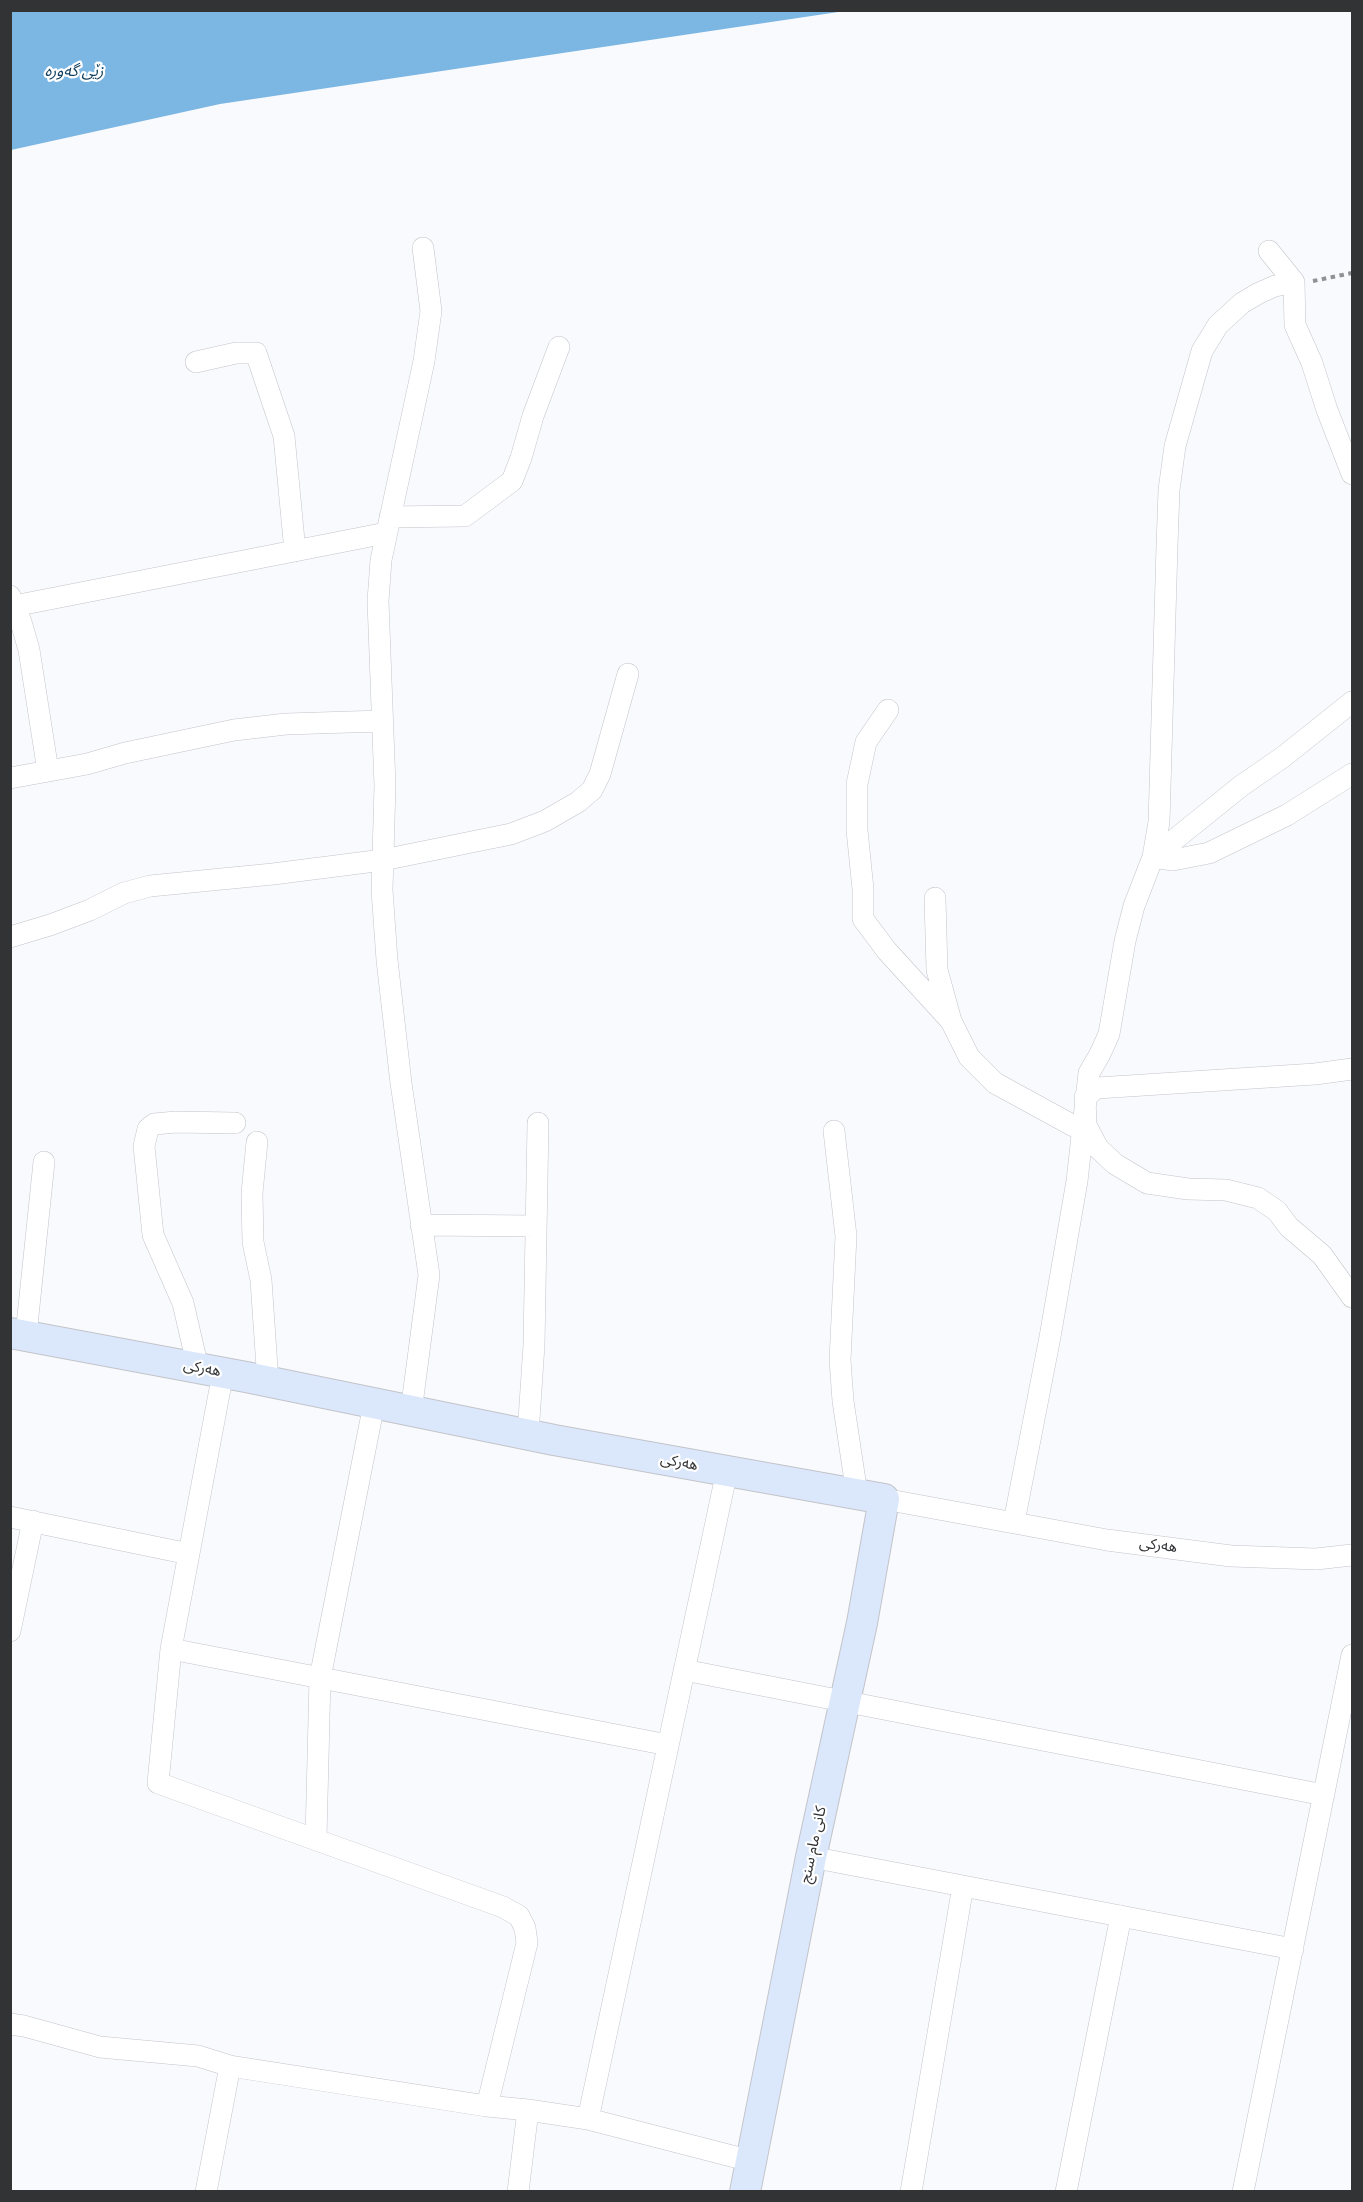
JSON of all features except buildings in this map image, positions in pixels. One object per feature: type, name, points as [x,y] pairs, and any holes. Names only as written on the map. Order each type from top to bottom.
[{"type":"street","points":[[411,1412],[429,1275],[401,1083],[387,960],[382,890],[385,786],[378,601],[381,560],[424,361],[431,311],[423,248]]},
{"type":"street","points":[[1269,251],[1294,282],[1295,325],[1312,363],[1327,410],[1353,474]]},
{"type":"street","points":[[1014,1522],[1077,1181],[1089,1073],[1109,1034],[1125,941],[1134,906],[1153,857],[1159,822],[1169,490],[1179,428],[1202,351],[1218,326],[1242,303],[1259,293],[1275,286],[1294,282]]},
{"type":"street","points":[[48,771],[29,650],[13,601],[295,551],[388,525],[465,516],[512,481],[559,347]]},
{"type":"street","points":[[196,362],[236,353],[256,353],[284,436],[295,551]]},
{"type":"street","points":[[10,936],[50,925],[124,893],[150,886],[383,860],[511,834],[545,821],[579,802],[592,790],[600,774],[628,674]]},
{"type":"street","points":[[1153,857],[1241,786],[1353,702]]},
{"type":"street","points":[[888,710],[866,742],[858,784],[857,830],[863,889],[863,919],[887,951],[951,1021]]},
{"type":"street","points":[[10,778],[234,730],[286,724],[382,721]]},
{"type":"street","points":[[1153,857],[1173,860],[1209,853],[1287,815],[1353,774]]},
{"type":"street","points":[[935,898],[937,970],[951,1021],[969,1057],[995,1083],[1081,1130]]},
{"type":"street","points":[[1085,1097],[1097,1088],[1304,1075],[1353,1069]]},
{"type":"street","points":[[1085,1097],[1086,1125],[1098,1148],[1115,1164],[1147,1183],[1188,1189],[1226,1190],[1258,1198],[1277,1210],[1289,1227],[1322,1255],[1353,1297]]},
{"type":"street","points":[[235,1123],[154,1124],[148,1129],[144,1146],[153,1235],[211,1370],[189,1554],[171,1649],[158,1783],[316,1838],[503,1907],[519,1916],[525,1928],[526,1943],[487,2106]]},
{"type":"street","points":[[528,1434],[534,1345],[538,1123]]},
{"type":"street","points":[[834,1131],[846,1236],[840,1360],[842,1391],[871,1496]]},
{"type":"street","points":[[257,1142],[252,1193],[253,1242],[261,1280],[268,1382]]},
{"type":"street","points":[[18,1334],[44,1162]]},
{"type":"street","points":[[421,1224],[536,1226]]},
{"type":"street","name":"هەرکی","points":[[18,1334],[211,1370],[411,1412],[1107,1540],[1231,1556],[1316,1559],[1353,1555]]},
{"type":"street","points":[[316,1838],[320,1678],[374,1404]]},
{"type":"street","points":[[588,2119],[727,1471]]},
{"type":"street","name":"کانی مام سنج","points":[[745,2192],[812,1857],[846,1703],[871,1496]]},
{"type":"street","points":[[10,1517],[189,1554]]},
{"type":"street","points":[[10,1631],[33,1521]]},
{"type":"street","points":[[171,1649],[668,1746]]},
{"type":"street","points":[[1243,2192],[1353,1655]]},
{"type":"street","points":[[684,1670],[1324,1795]]},
{"type":"street","points":[[812,1857],[1293,1949]]},
{"type":"street","points":[[911,2192],[963,1886]]},
{"type":"street","points":[[1066,2192],[1121,1916]]},
{"type":"street","points":[[10,2024],[100,2047],[198,2056],[230,2067],[588,2119],[751,2161]]},
{"type":"street","points":[[206,2192],[230,2067]]},
{"type":"street","points":[[518,2192],[528,2110]]},
{"type":"path","points":[[1294,282],[1313,281],[1353,273]]},
{"type":"water","name":"زێی گەورە","points":[[10,11],[845,11],[220,104],[11,150]]}]
